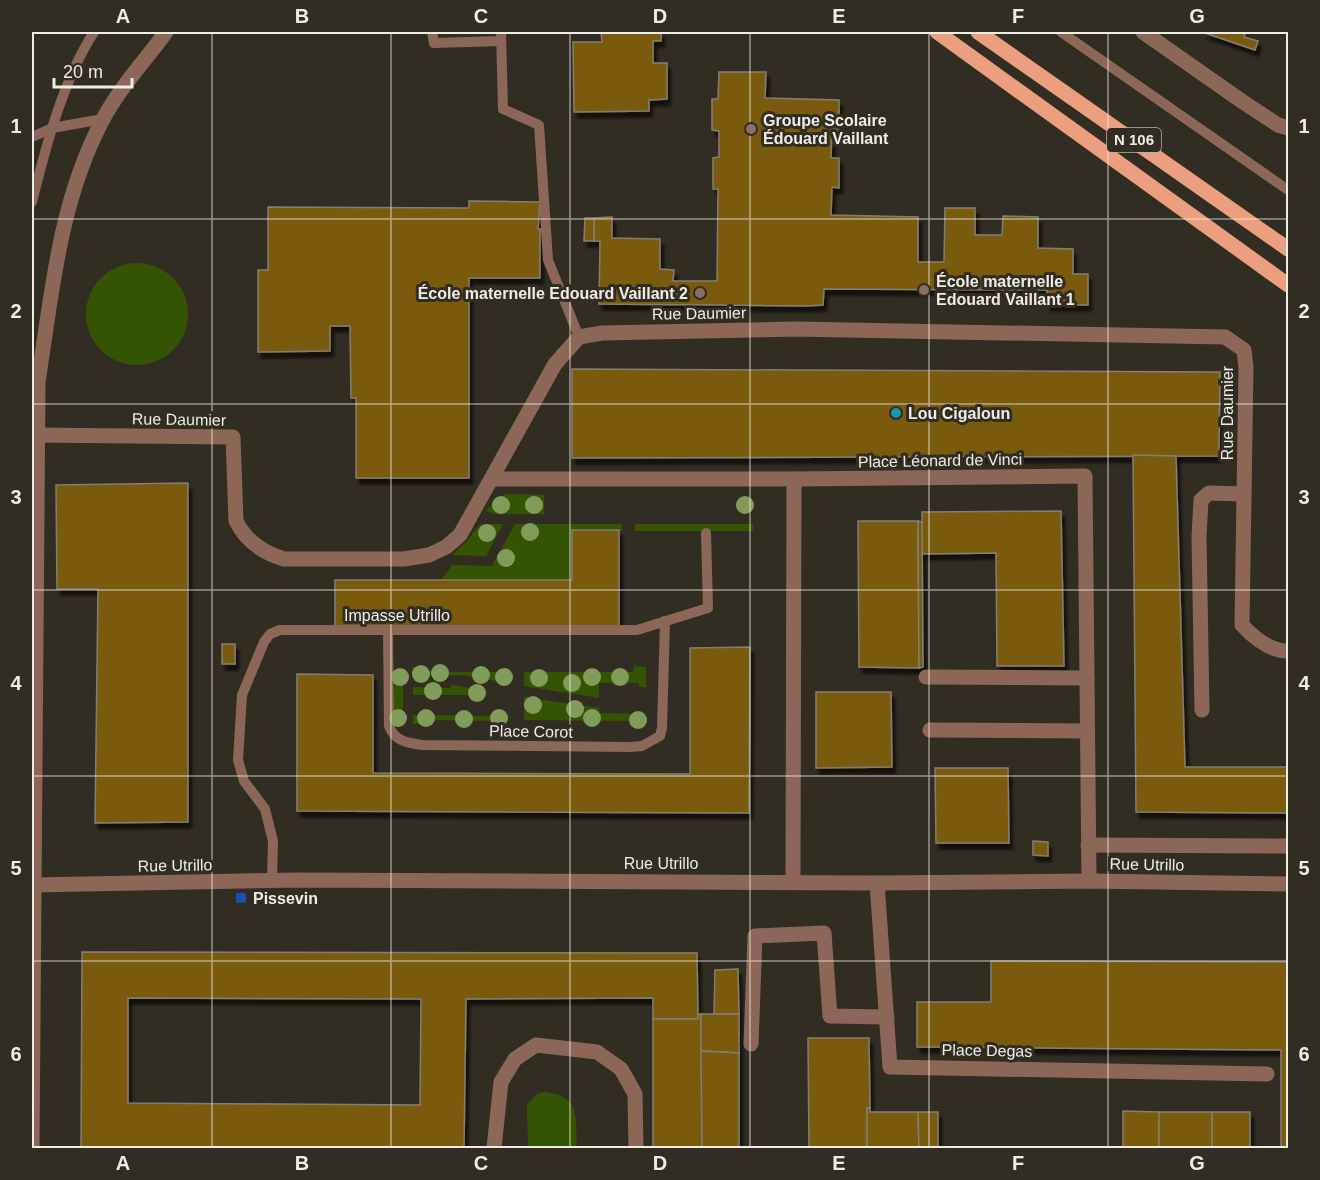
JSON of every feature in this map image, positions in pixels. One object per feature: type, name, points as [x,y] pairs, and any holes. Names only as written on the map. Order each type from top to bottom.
[{"type":"main road","name":"N 106","points":[[937,32],[1288,285]]},
{"type":"main road","name":"N 106","points":[[978,32],[1288,249]]},
{"type":"street","points":[[32,1149],[34,435],[38,382],[54,269],[71,201],[90,144],[121,90],[166,32]]},
{"type":"street","points":[[157,45],[179,32]]},
{"type":"street","points":[[1152,35],[1243,102],[1278,125],[1288,128]]},
{"type":"street","name":"Rue Daumier","points":[[34,435],[233,436],[236,521],[242,533],[255,546],[270,555],[284,559],[404,559],[429,555],[446,547],[460,535],[555,364],[579,337],[602,333],[795,329],[1225,337],[1244,350],[1246,367],[1242,625],[1257,640],[1281,651],[1288,651]]},
{"type":"street","name":"Place Léonard de Vinci","points":[[794,480],[1084,476],[1089,881]]},
{"type":"street","points":[[492,479],[794,480],[793,881]]},
{"type":"street","points":[[1202,710],[1199,537],[1201,500],[1209,493],[1244,494]]},
{"type":"street","points":[[926,677],[1087,678]]},
{"type":"street","points":[[930,730],[1087,731]]},
{"type":"street","points":[[1089,845],[1288,846]]},
{"type":"street","name":"Rue Utrillo","points":[[33,885],[272,880],[877,883],[1089,881],[1288,884]]},
{"type":"street","name":"Place Degas","points":[[877,883],[890,1067],[1267,1074]]},
{"type":"street","points":[[751,1044],[755,936],[824,933],[830,1016],[887,1017]]},
{"type":"street","points":[[494,1149],[501,1082],[515,1059],[536,1045],[597,1052],[621,1069],[635,1094],[636,1149]]},
{"type":"lane","points":[[32,202],[52,128],[76,66],[94,32]]},
{"type":"lane","points":[[432,32],[434,43],[501,36],[503,109],[539,125],[548,260],[579,337]]},
{"type":"lane","points":[[1061,32],[1288,190]]},
{"type":"lane","points":[[32,137],[52,128],[103,119]]},
{"type":"lane","name":"Impasse Utrillo","points":[[272,880],[273,841],[265,809],[244,781],[238,760],[242,695],[264,642],[270,634],[280,630],[637,630],[708,608],[706,533]]},
{"type":"lane","name":"Place Corot","points":[[388,630],[389,726],[391,733],[402,741],[422,745],[630,747],[642,746],[660,736],[665,621]]},
{"type":"green space","points":[[137,263],[157,267],[173,278],[184,294],[188,314],[184,334],[173,350],[157,361],[137,365],[117,361],[101,350],[90,334],[86,314],[90,294],[101,278],[117,267]]},
{"type":"green space","points":[[506,494],[544,495],[544,514],[494,514],[486,511],[496,499]]},
{"type":"green space","points":[[480,524],[503,524],[486,556],[452,555],[466,542]]},
{"type":"green space","points":[[515,524],[622,524],[622,531],[572,530],[572,580],[441,580],[452,565],[492,566]]},
{"type":"green space","points":[[635,524],[753,524],[753,531],[635,531]]},
{"type":"green space","points":[[634,666],[646,667],[646,687],[639,687],[639,683],[599,683],[599,698],[524,686],[524,672],[633,672]]},
{"type":"green space","points":[[412,667],[420,667],[420,672],[509,672],[509,683],[461,675],[412,676]]},
{"type":"green space","points":[[395,671],[403,671],[403,724],[395,724],[393,719]]},
{"type":"green space","points":[[451,685],[485,690],[485,695],[413,695],[413,687],[451,688]]},
{"type":"green space","points":[[524,697],[599,708],[600,713],[645,714],[646,726],[630,726],[630,721],[524,720]]},
{"type":"green space","points":[[413,715],[508,716],[508,721],[423,720],[422,724],[413,724]]},
{"type":"green space","points":[[538,1093],[558,1095],[571,1104],[576,1119],[577,1148],[528,1148],[527,1105]]},
{"type":"building","points":[[601,32],[661,32],[661,41],[653,41],[653,63],[667,63],[667,99],[649,100],[649,111],[574,112],[573,42],[602,42]]},
{"type":"building","points":[[1202,32],[1246,32],[1244,37],[1258,41],[1255,50]]},
{"type":"building","points":[[719,72],[766,72],[765,98],[839,100],[839,130],[832,130],[831,158],[839,158],[839,188],[832,187],[831,215],[918,217],[918,262],[944,262],[945,208],[975,208],[975,235],[1002,235],[1003,216],[1038,217],[1038,248],[1073,249],[1073,274],[1088,274],[1088,305],[1047,305],[1047,290],[824,289],[823,305],[599,304],[600,241],[594,241],[594,218],[612,217],[612,238],[660,239],[660,269],[674,270],[673,281],[717,281],[718,189],[713,189],[713,158],[719,157],[719,131],[712,130],[712,99],[718,99]]},
{"type":"building","points":[[469,201],[540,202],[538,229],[540,229],[540,278],[469,278],[469,478],[356,478],[356,398],[351,398],[350,326],[330,326],[330,351],[258,352],[258,270],[268,270],[268,207],[469,208]]},
{"type":"building","points":[[585,218],[594,218],[594,241],[584,241]]},
{"type":"building","name":"Lou Cigaloun","points":[[572,369],[1220,372],[1219,456],[572,458]]},
{"type":"building","points":[[1133,455],[1176,456],[1185,767],[1288,767],[1288,813],[1136,812]]},
{"type":"building","points":[[188,483],[188,822],[95,823],[98,589],[57,589],[56,485]]},
{"type":"building","points":[[1061,511],[1064,666],[997,666],[996,553],[922,554],[922,512]]},
{"type":"building","points":[[858,521],[918,521],[919,668],[859,667]]},
{"type":"building","points":[[918,521],[922,522],[923,667],[919,668]]},
{"type":"building","points":[[572,530],[619,530],[619,626],[335,626],[335,580],[572,580]]},
{"type":"building","points":[[222,644],[235,644],[235,664],[222,664]]},
{"type":"building","points":[[750,647],[749,813],[297,811],[297,674],[373,675],[373,773],[690,774],[690,648]]},
{"type":"building","points":[[816,692],[891,692],[892,767],[816,768]]},
{"type":"building","points":[[935,768],[1008,768],[1009,843],[936,843]]},
{"type":"building","points":[[1033,841],[1048,842],[1048,856],[1033,855]]},
{"type":"building","points":[[82,952],[697,953],[698,1019],[653,1019],[653,998],[466,999],[464,1148],[81,1148]],"holes":[[[128,998],[421,999],[420,1105],[128,1103]]]},
{"type":"building","points":[[991,961],[1288,962],[1288,1148],[1281,1148],[1281,1050],[917,1047],[917,1002],[991,1002]]},
{"type":"building","points":[[738,969],[739,1014],[714,1014],[715,970]]},
{"type":"building","points":[[698,1014],[701,1014],[702,1148],[653,1148],[653,1019],[698,1019]]},
{"type":"building","points":[[701,1014],[739,1014],[739,1053],[701,1051]]},
{"type":"building","points":[[808,1038],[869,1038],[870,1108],[867,1108],[867,1148],[809,1148]]},
{"type":"building","points":[[701,1051],[739,1053],[739,1148],[702,1148]]},
{"type":"building","points":[[867,1108],[870,1108],[870,1112],[918,1112],[919,1148],[867,1148]]},
{"type":"building","points":[[1123,1111],[1159,1112],[1159,1148],[1123,1148]]},
{"type":"building","points":[[918,1112],[938,1112],[938,1148],[919,1148]]},
{"type":"building","points":[[1159,1112],[1212,1112],[1212,1148],[1159,1148]]},
{"type":"building","points":[[1212,1112],[1250,1112],[1250,1148],[1212,1148]]},
{"type":"place","name":"Groupe Scolaire Édouard Vaillant","points":[[751,129]]},
{"type":"place","name":"École maternelle Edouard Vaillant 1","points":[[924,290]]},
{"type":"place","name":"École maternelle Edouard Vaillant 2","points":[[700,293]]},
{"type":"place","name":"Lou Cigaloun","points":[[896,413]]},
{"type":"place","name":"Pissevin","points":[[241,898]]}]
